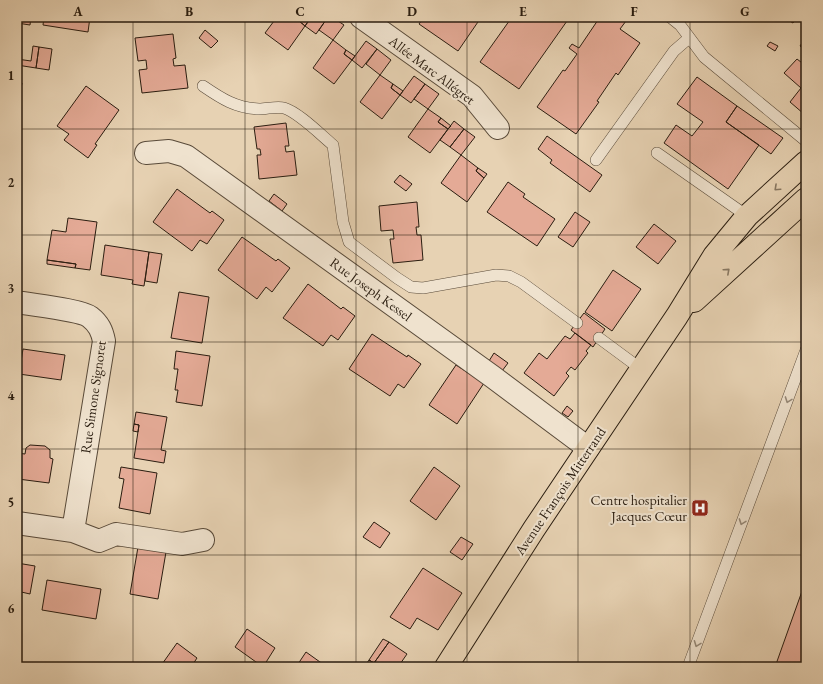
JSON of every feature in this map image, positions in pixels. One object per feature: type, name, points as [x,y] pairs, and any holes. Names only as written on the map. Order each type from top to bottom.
[{"type":"main road","name":"Avenue François Mitterrand","points":[[446,667],[534,529],[677,316],[714,256],[747,216],[806,162]]},
{"type":"main road","name":"Avenue François Mitterrand","points":[[677,316],[806,199]]},
{"type":"street","name":"Allée Marc Allégret","points":[[361,17],[472,96],[498,128]]},
{"type":"street","name":"Rue Joseph Kessel","points":[[146,153],[169,151],[186,156],[493,377],[588,448]]},
{"type":"street","name":"Rue Simone Signoret","points":[[17,302],[89,316],[102,331],[104,341],[73,531]]},
{"type":"street","points":[[17,523],[73,531],[99,541],[116,534],[182,544],[203,540]]},
{"type":"lane","points":[[670,17],[680,25],[704,57],[806,141]]},
{"type":"lane","points":[[596,160],[674,51],[689,38]]},
{"type":"lane","points":[[203,86],[225,101],[242,107],[260,109],[283,108],[293,112],[333,145],[343,222],[349,242],[411,287],[423,288],[496,275],[509,276],[521,282],[577,323]]},
{"type":"lane","points":[[657,153],[747,216]]},
{"type":"lane","points":[[599,338],[641,369]]},
{"type":"lane","points":[[688,667],[806,350]]},
{"type":"building","points":[[17,17],[31,17],[30,25],[17,23]]},
{"type":"building","points":[[44,17],[90,17],[88,32],[43,25]]},
{"type":"building","points":[[277,17],[300,17],[298,20],[305,26],[288,50],[265,33]]},
{"type":"building","points":[[300,17],[308,22],[305,26],[298,20]]},
{"type":"building","points":[[311,17],[328,17],[316,34],[305,26]]},
{"type":"building","points":[[328,17],[332,17],[344,25],[333,40],[319,30]]},
{"type":"building","points":[[424,17],[480,17],[480,19],[458,51],[419,24]]},
{"type":"building","points":[[512,17],[561,17],[567,21],[519,89],[480,62]]},
{"type":"building","points":[[600,17],[629,17],[620,29],[640,43],[618,75],[616,73],[597,101],[599,102],[576,134],[537,107],[563,70],[565,71],[577,54],[569,48],[572,44],[579,48]]},
{"type":"building","points":[[783,17],[797,17],[793,23]]},
{"type":"building","points":[[205,30],[218,41],[211,48],[199,38]]},
{"type":"building","points":[[173,34],[176,58],[173,59],[174,66],[185,65],[188,88],[142,93],[139,70],[147,69],[146,60],[138,61],[135,38]]},
{"type":"building","points":[[806,37],[806,50],[800,46]]},
{"type":"building","points":[[333,40],[346,50],[344,54],[352,60],[334,84],[313,68]]},
{"type":"building","points":[[366,41],[377,49],[362,68],[352,60]]},
{"type":"building","points":[[770,42],[778,46],[775,51],[767,46]]},
{"type":"building","points":[[33,46],[39,47],[36,68],[17,65],[17,59],[31,61]]},
{"type":"building","points":[[39,47],[52,49],[49,70],[36,68]]},
{"type":"building","points":[[377,49],[391,60],[380,75],[366,64]]},
{"type":"building","points":[[346,50],[355,56],[352,60],[344,54]]},
{"type":"building","points":[[797,59],[806,66],[806,112],[804,114],[790,102],[801,88],[784,73]]},
{"type":"building","points":[[380,75],[393,84],[391,88],[400,95],[382,119],[360,102]]},
{"type":"building","points":[[414,76],[425,84],[411,103],[400,95]]},
{"type":"building","points":[[697,77],[737,106],[726,122],[759,145],[728,189],[664,143],[676,125],[692,136],[703,122],[677,104]]},
{"type":"building","points":[[17,82],[22,83],[17,111]]},
{"type":"building","points":[[393,84],[403,91],[400,95],[391,88]]},
{"type":"building","points":[[425,84],[439,94],[428,109],[414,99]]},
{"type":"building","points":[[86,86],[119,110],[95,144],[97,145],[88,158],[64,140],[69,134],[57,126]]},
{"type":"building","points":[[737,106],[783,138],[771,154],[726,122]]},
{"type":"building","points":[[428,109],[441,118],[438,122],[448,129],[430,153],[408,137]]},
{"type":"building","points":[[441,118],[451,126],[448,129],[438,122]]},
{"type":"building","points":[[454,121],[464,129],[450,147],[440,140]]},
{"type":"building","points":[[286,123],[289,146],[285,146],[286,152],[294,151],[297,175],[259,179],[257,155],[261,155],[260,149],[257,149],[254,127]]},
{"type":"building","points":[[464,129],[475,137],[461,155],[450,147]]},
{"type":"building","points":[[547,136],[602,175],[590,192],[550,163],[552,160],[538,149]]},
{"type":"building","points":[[461,155],[478,168],[476,171],[484,178],[467,202],[441,183]]},
{"type":"building","points":[[478,168],[487,174],[484,178],[476,171]]},
{"type":"building","points":[[400,175],[412,184],[406,191],[394,182]]},
{"type":"building","points":[[508,182],[525,194],[523,197],[555,219],[537,246],[487,212]]},
{"type":"building","points":[[177,189],[210,213],[212,211],[224,220],[207,244],[200,240],[192,251],[153,222]]},
{"type":"building","points":[[274,194],[287,204],[282,211],[269,201]]},
{"type":"building","points":[[417,202],[419,227],[416,227],[417,235],[421,235],[423,260],[393,263],[390,239],[394,239],[393,230],[381,231],[379,206]]},
{"type":"building","points":[[575,212],[590,222],[573,247],[558,237]]},
{"type":"building","points":[[68,218],[97,222],[90,270],[75,268],[76,264],[47,260],[52,230],[66,232]]},
{"type":"building","points":[[654,224],[676,241],[658,264],[636,247]]},
{"type":"building","points":[[242,237],[276,261],[278,259],[290,268],[272,292],[266,287],[257,299],[218,270]]},
{"type":"building","points":[[105,245],[149,252],[144,286],[132,284],[133,280],[101,275]]},
{"type":"building","points":[[149,252],[162,254],[157,283],[145,281]]},
{"type":"building","points":[[47,260],[76,264],[75,268],[47,264]]},
{"type":"building","points":[[613,270],[641,289],[612,331],[585,312]]},
{"type":"building","points":[[308,284],[341,309],[343,307],[355,316],[338,340],[331,335],[323,346],[283,318]]},
{"type":"building","points":[[179,292],[209,297],[202,343],[171,338]]},
{"type":"building","points":[[584,313],[605,329],[593,347],[571,330]]},
{"type":"building","points":[[575,333],[591,345],[586,351],[588,353],[575,370],[571,367],[566,373],[569,376],[554,396],[524,373],[539,353],[547,359],[565,336],[570,339]]},
{"type":"building","points":[[372,334],[407,357],[408,355],[421,364],[404,388],[398,384],[390,396],[349,369]]},
{"type":"building","points":[[23,349],[65,355],[61,380],[19,374]]},
{"type":"building","points":[[176,351],[210,356],[202,406],[176,402],[178,390],[175,390],[178,369],[174,369]]},
{"type":"building","points":[[494,353],[508,363],[502,371],[489,361]]},
{"type":"building","points":[[456,365],[484,383],[457,424],[429,405]]},
{"type":"building","points":[[567,406],[573,411],[568,417],[562,413]]},
{"type":"building","points":[[136,412],[167,417],[161,450],[166,451],[164,463],[134,458],[139,425],[134,424]]},
{"type":"building","points":[[134,424],[139,425],[138,432],[133,431]]},
{"type":"building","points":[[30,445],[45,446],[50,450],[50,458],[53,459],[49,483],[18,479],[17,483],[17,453],[25,454],[26,448]]},
{"type":"building","points":[[121,467],[157,473],[150,514],[119,508],[124,479],[119,478]]},
{"type":"building","points":[[434,467],[460,486],[436,520],[410,501]]},
{"type":"building","points":[[374,522],[390,533],[380,548],[363,537]]},
{"type":"building","points":[[461,537],[473,544],[462,560],[450,552]]},
{"type":"building","points":[[138,547],[166,552],[158,599],[130,594]]},
{"type":"building","points":[[17,563],[35,566],[30,594],[17,591]]},
{"type":"building","points":[[423,568],[462,593],[438,630],[417,618],[410,629],[390,617]]},
{"type":"building","points":[[47,580],[101,589],[96,619],[42,610]]},
{"type":"building","points":[[806,580],[806,667],[775,667]]},
{"type":"building","points":[[247,629],[275,648],[263,667],[235,647]]},
{"type":"building","points":[[383,639],[389,642],[374,663],[369,660]]},
{"type":"building","points":[[389,642],[407,654],[398,667],[364,667],[369,660],[374,663]]},
{"type":"building","points":[[177,643],[197,658],[191,667],[160,667]]},
{"type":"building","points":[[306,652],[327,667],[296,667]]},
{"type":"place","name":"Centre hospitalier Jacques Cœur","points":[[700,508]]}]
